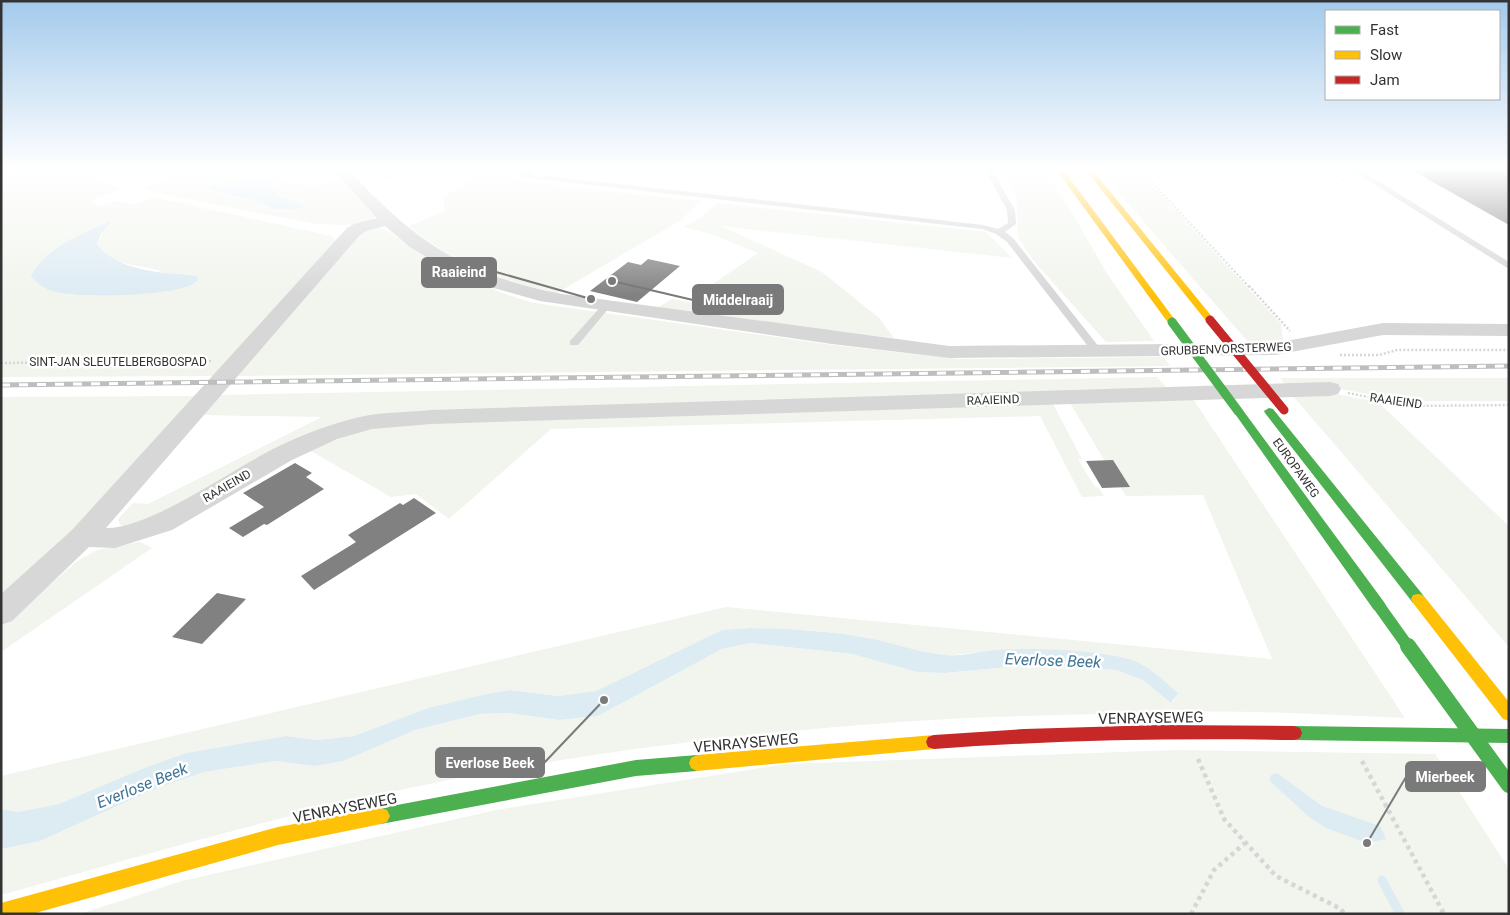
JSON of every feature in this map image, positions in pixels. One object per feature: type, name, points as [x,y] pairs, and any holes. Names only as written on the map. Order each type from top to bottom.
[{"type":"main road","name":"EUROPAWEG","points":[[1090,211],[1238,410],[1509,786]]},
{"type":"main road","name":"EUROPAWEG","points":[[1111,211],[1509,714]]},
{"type":"main road","points":[[1122,211],[1287,414]]},
{"type":"main road","name":"VENRAYSEWEG","points":[[1,913],[278,836],[636,768],[1008,736],[1186,731],[1509,736]]},
{"type":"street","points":[[381,211],[417,243],[458,269],[481,279],[524,293],[606,306],[949,352],[1098,352]]},
{"type":"street","points":[[1,613],[82,537],[352,232],[390,220]]},
{"type":"street","name":"GRUBBENVORSTERWEG","points":[[1098,352],[1275,349],[1382,329],[1509,330]]},
{"type":"street","name":"RAAIEIND","points":[[82,537],[115,538],[136,533],[162,523],[283,454],[328,434],[371,422],[431,417],[1330,389]]},
{"type":"lane","points":[[839,211],[983,227],[999,232],[1010,240],[1098,352]]},
{"type":"lane","points":[[999,232],[1012,224],[1011,211]]},
{"type":"lane","points":[[1420,211],[1509,266]]},
{"type":"lane","points":[[574,343],[606,306]]},
{"type":"path","points":[[1178,211],[1303,345]]},
{"type":"path","name":"SINT-JAN SLEUTELBERGBOSPAD","points":[[1,363],[204,360],[235,364]]},
{"type":"path","name":"RAAIEIND","points":[[1330,389],[1412,406],[1509,404]]},
{"type":"path","points":[[1186,731],[1224,819],[1276,876],[1341,909],[1344,914]]},
{"type":"path","points":[[1348,734],[1444,914]]},
{"type":"path","points":[[1191,914],[1214,870],[1245,843]]},
{"type":"shaded area","points":[[1,211],[216,211],[331,236],[336,241],[215,376],[1,377]],"holes":[[[107,225],[97,244],[106,253],[122,262],[154,269],[189,286],[127,294],[73,238]]]},
{"type":"shaded area","points":[[248,211],[371,211],[377,217],[352,225],[316,224]]},
{"type":"shaded area","points":[[445,211],[691,211],[681,220],[557,293],[515,282],[478,269],[444,251],[409,226]]},
{"type":"shaded area","points":[[708,211],[789,211],[986,232],[1012,258],[721,226],[822,272],[879,318],[894,338],[657,308],[672,299],[747,312],[759,296],[710,286],[758,253],[711,234],[684,227]]},
{"type":"shaded area","points":[[1017,211],[1071,211],[1108,275],[1154,341],[1106,342],[1033,260],[1018,237]]},
{"type":"shaded area","points":[[1134,211],[1176,211],[1281,324],[1283,342],[1249,343]]},
{"type":"shaded area","points":[[377,227],[386,230],[440,263],[476,282],[534,303],[825,344],[957,359],[1164,357],[1170,366],[235,376],[361,232]]},
{"type":"shaded area","points":[[1157,377],[1169,390],[372,417],[134,528],[120,525],[118,519],[133,503],[148,504],[322,417],[202,415],[220,395]]},
{"type":"shaded area","points":[[1280,378],[1509,378],[1509,401],[1405,401],[1330,387],[1286,386]]},
{"type":"shaded area","points":[[1336,394],[1378,402],[1509,526],[1509,647],[1292,395]]},
{"type":"shaded area","points":[[197,396],[77,530],[1,600],[1,397]]},
{"type":"shaded area","points":[[1193,399],[1405,718],[1239,712],[1005,717],[843,726],[732,737],[568,759],[400,790],[229,832],[1,895],[1,849],[40,841],[157,788],[204,772],[276,761],[314,766],[415,730],[480,714],[509,713],[559,720],[598,716],[722,649],[750,643],[852,654],[917,672],[945,673],[1039,664],[1116,670],[1143,680],[1171,703],[1175,700],[1111,655],[1041,650],[997,650],[946,656],[909,650],[865,637],[816,631],[750,628],[722,630],[596,691],[558,696],[510,690],[428,708],[354,736],[317,740],[286,736],[186,753],[144,768],[59,804],[18,812],[1,809],[1,776],[726,607],[1272,659],[1203,495],[1126,496],[1070,403]]},
{"type":"shaded area","points":[[1053,404],[1082,459],[1078,459],[1094,486],[1098,487],[1104,496],[1082,497],[1040,416],[551,429],[449,519],[416,494],[391,497],[309,450],[365,429],[385,424]]},
{"type":"shaded area","points":[[140,542],[152,548],[1,652],[1,626],[79,560],[97,550]]},
{"type":"shaded area","points":[[1178,750],[1435,754],[1509,869],[1509,914],[80,914],[182,881],[496,810],[786,764]]},
{"type":"water","points":[[108,222],[110,223],[101,234],[97,244],[107,254],[130,266],[156,272],[197,276],[198,280],[189,286],[160,292],[78,295],[49,290],[31,276],[37,266],[54,250],[75,237]]},
{"type":"water","points":[[750,628],[849,635],[944,655],[1027,649],[1103,654],[1132,660],[1144,666],[1178,693],[1171,703],[1143,680],[1116,670],[1039,664],[945,673],[917,672],[852,654],[750,643],[722,649],[598,716],[559,720],[509,713],[480,714],[415,730],[343,761],[314,766],[276,761],[204,772],[157,788],[40,841],[1,849],[1,809],[18,812],[59,804],[144,768],[186,753],[286,736],[317,740],[354,736],[428,708],[510,690],[558,696],[596,691],[722,630]]},
{"type":"water","points":[[1277,773],[1322,806],[1380,826],[1386,839],[1367,843],[1326,828],[1309,817],[1269,780],[1271,775]]},
{"type":"building","points":[[1484,211],[1509,211],[1509,225]]},
{"type":"building","points":[[648,259],[680,266],[637,302],[590,291],[628,262],[641,265]]},
{"type":"building","points":[[1113,460],[1130,487],[1102,488],[1086,461]]},
{"type":"building","points":[[295,463],[312,473],[306,477],[324,489],[267,525],[264,524],[243,537],[229,528],[264,507],[243,493]]},
{"type":"building","points":[[414,498],[436,513],[314,590],[301,576],[356,542],[348,535],[400,503],[403,505]]},
{"type":"building","points":[[217,593],[246,599],[202,644],[172,637]]},
{"type":"waterway","points":[[1382,880],[1400,914]]},
{"type":"railway","points":[[1,385],[1509,366]]},
{"type":"traffic: fast","points":[[1172,322],[1238,411]]},
{"type":"traffic: fast","points":[[1238,411],[1379,606]]},
{"type":"traffic: fast","points":[[1269,411],[1418,599]]},
{"type":"traffic: fast","points":[[1379,606],[1509,785]]},
{"type":"traffic: fast","points":[[1294,733],[1509,736]]},
{"type":"traffic: fast","points":[[381,816],[636,768],[697,763]]},
{"type":"traffic: slow","points":[[1090,211],[1172,322]]},
{"type":"traffic: slow","points":[[1122,211],[1210,320]]},
{"type":"traffic: slow","points":[[1418,599],[1509,714]]},
{"type":"traffic: slow","points":[[697,763],[934,742]]},
{"type":"traffic: slow","points":[[1,913],[278,836],[381,816]]},
{"type":"traffic: jam","points":[[1210,320],[1284,410]]},
{"type":"traffic: jam","points":[[934,742],[1114,733],[1294,733]]},
{"type":"place","name":"Middelraaij","points":[[612,281]]},
{"type":"place","name":"Raaieind","points":[[591,299]]},
{"type":"place","name":"Everlose Beek","points":[[604,700]]},
{"type":"place","name":"Mierbeek","points":[[1367,843]]}]
